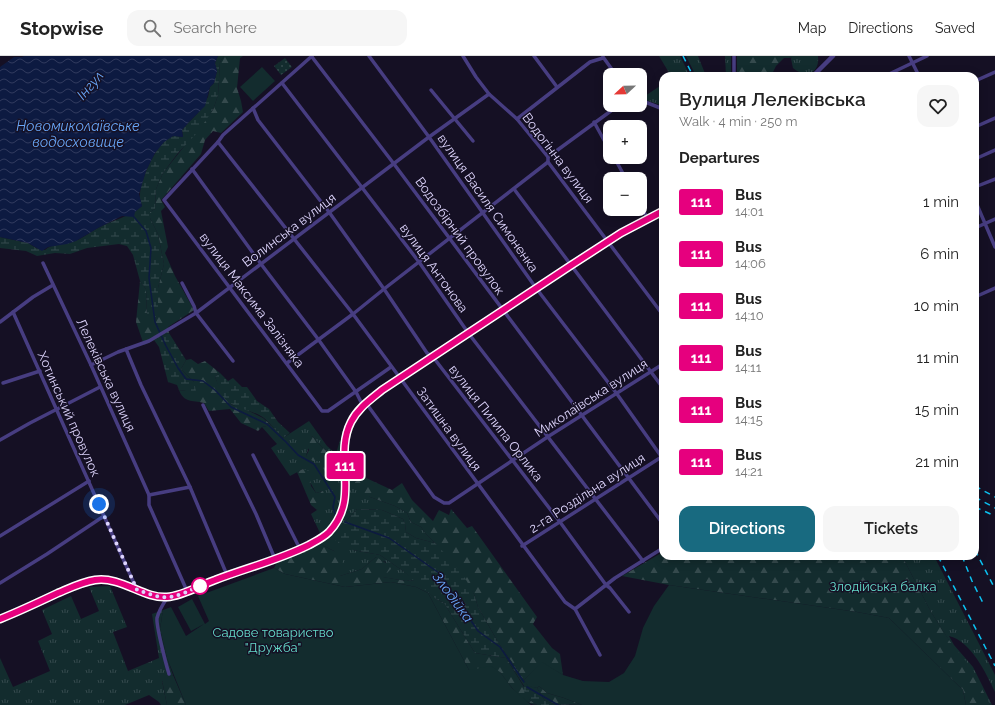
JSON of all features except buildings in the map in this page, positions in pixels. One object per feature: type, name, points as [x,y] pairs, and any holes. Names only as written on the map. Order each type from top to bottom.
[{"type":"street","points":[[312,56],[223,135],[192,169],[318,339],[364,404]]},
{"type":"street","name":"Водозбірний провулок","points":[[312,56],[659,518]]},
{"type":"street","name":"вулиця Василя Симоненка","points":[[369,56],[429,137],[536,288],[617,394],[659,453]]},
{"type":"street","name":"Водогінна вулиця","points":[[462,56],[489,94],[517,119],[548,157],[548,162],[659,310]]},
{"type":"street","points":[[534,56],[557,87]]},
{"type":"street","points":[[734,56],[734,72]]},
{"type":"street","points":[[825,56],[832,57]]},
{"type":"street","points":[[909,56],[917,72]]},
{"type":"street","points":[[893,72],[927,56]]},
{"type":"street","points":[[517,119],[590,62],[602,57],[611,68]]},
{"type":"street","points":[[819,72],[832,57]]},
{"type":"street","points":[[979,79],[995,72]]},
{"type":"street","name":"вулиця Антонова","points":[[282,83],[419,262],[469,334],[549,436],[642,561]]},
{"type":"street","points":[[431,90],[473,141]]},
{"type":"street","name":"Волинська вулиця","points":[[91,365],[107,356],[148,341],[196,313],[429,137],[489,94]]},
{"type":"street","points":[[647,103],[659,107]]},
{"type":"street","name":"вулиця Пилипа Орлика","points":[[253,108],[258,120],[329,212],[384,289],[427,353],[433,357],[560,522],[606,585],[629,612]]},
{"type":"street","points":[[548,157],[609,112]]},
{"type":"street","points":[[979,125],[995,118]]},
{"type":"street","points":[[594,122],[603,138]]},
{"type":"street","name":"Затишна вулиця","points":[[218,142],[353,314],[522,546],[565,602],[575,609],[600,655]]},
{"type":"street","points":[[979,157],[995,150]]},
{"type":"street","points":[[287,362],[353,314],[548,162]]},
{"type":"street","name":"вулиця Максима Залізняка","points":[[192,169],[164,200],[287,362],[322,411],[328,411],[356,392]]},
{"type":"street","points":[[979,185],[995,179]]},
{"type":"street","points":[[514,189],[570,266],[659,383]]},
{"type":"street","points":[[979,210],[995,247]]},
{"type":"street","points":[[0,619],[78,584],[94,580],[111,580],[137,590],[167,598],[227,575],[275,559],[321,539],[335,524],[342,511],[346,493],[345,443],[350,424],[364,404],[608,241],[659,213]]},
{"type":"street","points":[[979,226],[995,219]]},
{"type":"street","name":"Лелеківська вулиця","points":[[43,263],[150,495],[149,505],[187,591]]},
{"type":"street","points":[[182,283],[196,313],[233,361]]},
{"type":"street","points":[[0,322],[12,312],[53,285]]},
{"type":"street","points":[[979,295],[995,288]]},
{"type":"street","name":"Хотинський провулок","points":[[12,312],[40,371],[137,590]]},
{"type":"street","points":[[126,349],[141,385],[190,487],[227,575]]},
{"type":"street","points":[[356,392],[391,367]]},
{"type":"street","name":"Миколаївська вулиця","points":[[364,404],[434,497],[444,503],[449,503],[512,460],[659,367]]},
{"type":"street","points":[[3,383],[40,371]]},
{"type":"street","points":[[0,440],[100,387]]},
{"type":"street","points":[[203,404],[256,514],[275,559]]},
{"type":"street","points":[[253,455],[300,549]]},
{"type":"street","name":"2-га Роздільна вулиця","points":[[522,546],[659,459]]},
{"type":"street","points":[[0,536],[89,481]]},
{"type":"street","points":[[150,495],[190,487]]},
{"type":"street","points":[[0,583],[104,516]]},
{"type":"street","points":[[575,609],[606,585],[659,550]]},
{"type":"street","points":[[167,598],[157,619],[163,656],[169,674]]},
{"type":"green space","points":[[218,56],[224,56],[220,62],[218,95],[213,110],[197,133],[178,153],[163,173],[156,189],[155,209],[150,212],[150,218],[158,234],[164,264],[158,288],[158,316],[152,318],[147,315],[146,289],[140,281],[133,255],[127,246],[119,244],[87,248],[70,254],[55,253],[37,256],[26,251],[0,248],[0,237],[28,243],[36,248],[45,250],[51,246],[71,242],[81,238],[105,224],[133,213],[142,206],[140,197],[141,187],[151,161],[161,145],[167,139],[174,136],[183,137],[182,130],[197,114],[208,97],[210,87],[214,83],[217,71],[215,63]]},
{"type":"green space","points":[[224,56],[243,56],[240,58],[237,88],[243,112],[221,133],[213,131],[205,140],[201,154],[161,200],[165,207],[161,211],[168,247],[165,253],[175,276],[194,310],[168,327],[169,333],[144,345],[136,322],[140,281],[146,289],[147,315],[158,316],[158,288],[164,264],[158,234],[150,218],[150,212],[155,209],[156,189],[163,173],[213,110],[218,95],[220,62]]},
{"type":"green space","points":[[659,56],[680,56],[688,72],[669,72]]},
{"type":"green space","points":[[686,56],[698,56],[704,72],[694,72]]},
{"type":"green space","points":[[725,56],[731,56],[731,72],[726,72]]},
{"type":"green space","points":[[737,56],[799,56],[784,58],[776,66],[773,72],[737,72]]},
{"type":"green space","points":[[792,56],[818,56],[817,67],[812,72],[800,72],[793,68],[791,59]]},
{"type":"green space","points":[[285,58],[292,67],[281,75],[274,66]]},
{"type":"green space","points":[[262,67],[275,81],[253,101],[240,87]]},
{"type":"green space","points":[[659,87],[659,105],[647,100],[647,95]]},
{"type":"green space","points":[[169,333],[186,360],[181,369],[194,382],[197,396],[190,397],[186,391],[179,390],[177,385],[168,382],[159,347],[154,340]]},
{"type":"green space","points":[[191,359],[198,364],[205,361],[220,373],[215,377],[221,391],[232,405],[241,407],[263,418],[271,425],[262,427],[258,431],[241,423],[230,409],[209,411],[204,403],[189,400],[183,397],[179,390],[186,391],[194,382],[181,369],[186,360]]},
{"type":"green space","points":[[220,373],[228,381],[233,378],[242,387],[247,387],[257,401],[269,409],[278,422],[290,433],[283,438],[260,415],[233,405],[225,399],[215,377]]},
{"type":"green space","points":[[309,421],[327,446],[336,454],[340,440],[364,477],[355,482],[370,497],[395,506],[407,513],[411,522],[421,527],[435,543],[416,538],[406,532],[403,519],[382,510],[357,509],[345,522],[353,550],[380,555],[415,580],[406,581],[382,577],[386,562],[379,560],[376,557],[362,569],[340,576],[334,551],[320,544],[320,533],[311,514],[317,510],[323,491],[316,493],[303,469],[290,476],[271,448],[277,444],[262,427],[271,425],[283,438]],"holes":[[[312,436],[330,453],[337,475],[333,466],[306,456]]]},
{"type":"green space","points":[[312,436],[336,460],[339,474],[336,476],[333,466],[330,472],[326,474],[320,461],[313,461],[306,456],[309,450],[305,442]]},
{"type":"green space","points":[[303,469],[309,471],[311,486],[316,493],[323,491],[326,500],[317,510],[311,505],[297,472]]},
{"type":"green space","points":[[364,477],[392,490],[402,483],[412,500],[433,521],[439,510],[449,515],[451,509],[467,528],[472,526],[537,617],[533,624],[552,648],[560,654],[563,675],[542,663],[524,680],[498,642],[478,607],[474,594],[435,543],[421,527],[411,522],[407,513],[395,506],[356,490],[355,482]]},
{"type":"green space","points":[[357,509],[382,510],[403,519],[406,532],[416,538],[435,543],[465,578],[474,594],[478,607],[498,642],[528,685],[537,688],[545,701],[554,704],[577,705],[537,705],[530,700],[524,692],[524,686],[506,658],[475,653],[444,603],[436,599],[403,571],[380,555],[353,550],[335,540],[345,522]]},
{"type":"green space","points":[[320,544],[334,551],[343,560],[340,576],[362,569],[376,557],[391,566],[391,569],[383,577],[406,581],[415,580],[436,599],[444,603],[475,653],[506,658],[524,687],[530,700],[537,705],[526,701],[521,697],[500,672],[469,670],[428,593],[416,587],[391,582],[345,587],[285,574],[274,568],[277,562],[296,556]]},
{"type":"green space","name":"Злодійська балка","points":[[659,554],[659,560],[904,560],[931,612],[949,640],[972,669],[990,705],[966,705],[963,690],[889,618],[669,585],[622,576]]},
{"type":"green space","points":[[904,560],[936,560],[995,675],[995,692],[982,667],[971,651],[957,639],[949,636],[954,645],[973,667],[992,705],[990,705],[931,612]]},
{"type":"green space","name":"Садове товариство \"Дружба\"","points":[[274,568],[285,574],[345,587],[391,582],[416,587],[428,593],[469,670],[491,666],[500,672],[512,688],[531,705],[186,705],[167,658],[160,629],[163,610],[171,607],[186,636],[204,624],[191,631],[178,607],[192,599],[205,624],[209,621],[198,596]]},
{"type":"green space","points":[[669,585],[889,618],[963,690],[966,705],[582,705],[547,693],[539,686],[537,688],[528,686],[524,680],[542,662],[563,675],[583,681],[609,682],[624,673],[635,656],[643,628],[654,606]]},
{"type":"green space","points":[[110,586],[127,627],[113,632],[128,671],[159,658],[152,614],[163,610],[160,629],[173,675],[162,681],[167,705],[161,705],[149,695],[125,705],[0,705],[0,658],[13,687],[50,671],[38,641],[52,634],[42,610],[71,596],[81,619],[99,611],[89,587]]},
{"type":"green space","points":[[173,675],[186,705],[167,705],[162,680]]},
{"type":"green space","points":[[539,686],[547,693],[582,705],[554,704],[545,701],[537,688]]},
{"type":"water","name":"Новомиколаївське водосховище","points":[[218,56],[215,63],[217,71],[214,83],[210,87],[205,106],[182,130],[183,137],[173,136],[164,142],[155,153],[146,171],[139,194],[142,206],[135,212],[134,217],[122,216],[76,241],[48,247],[42,251],[28,243],[0,237],[0,67],[14,57]]},
{"type":"waterway","name":"Злодійка","points":[[134,217],[146,231],[151,248],[149,278],[155,322],[178,368],[186,379],[203,381],[215,390],[231,407],[267,424],[298,455],[314,464],[335,497],[333,507],[335,514]]},
{"type":"waterway","name":"Злодійка","points":[[345,522],[389,538],[439,573],[478,631],[500,647],[524,682]]},
{"type":"waterway","name":"Злодійка","points":[[527,687],[558,705]]},
{"type":"railway","points":[[683,56],[691,72]]},
{"type":"railway","points":[[979,488],[995,497]]},
{"type":"railway","points":[[979,499],[995,508]]},
{"type":"railway","points":[[979,509],[995,516]]},
{"type":"railway","points":[[979,558],[995,589]]},
{"type":"railway","points":[[940,560],[995,666]]},
{"type":"railway","points":[[964,560],[983,603]]},
{"type":"bus line","name":"111","points":[[0,619],[78,584],[94,580],[111,580],[137,590],[167,598],[300,549],[321,539],[335,524],[342,511],[346,493],[345,443],[347,432],[355,415],[366,403],[382,390],[570,266],[621,233],[659,213]]},
{"type":"route","points":[[99,504],[137,590],[167,598],[203,584],[200,586]]},
{"type":"water label","name":"Інгул","points":[[90,85]]}]
